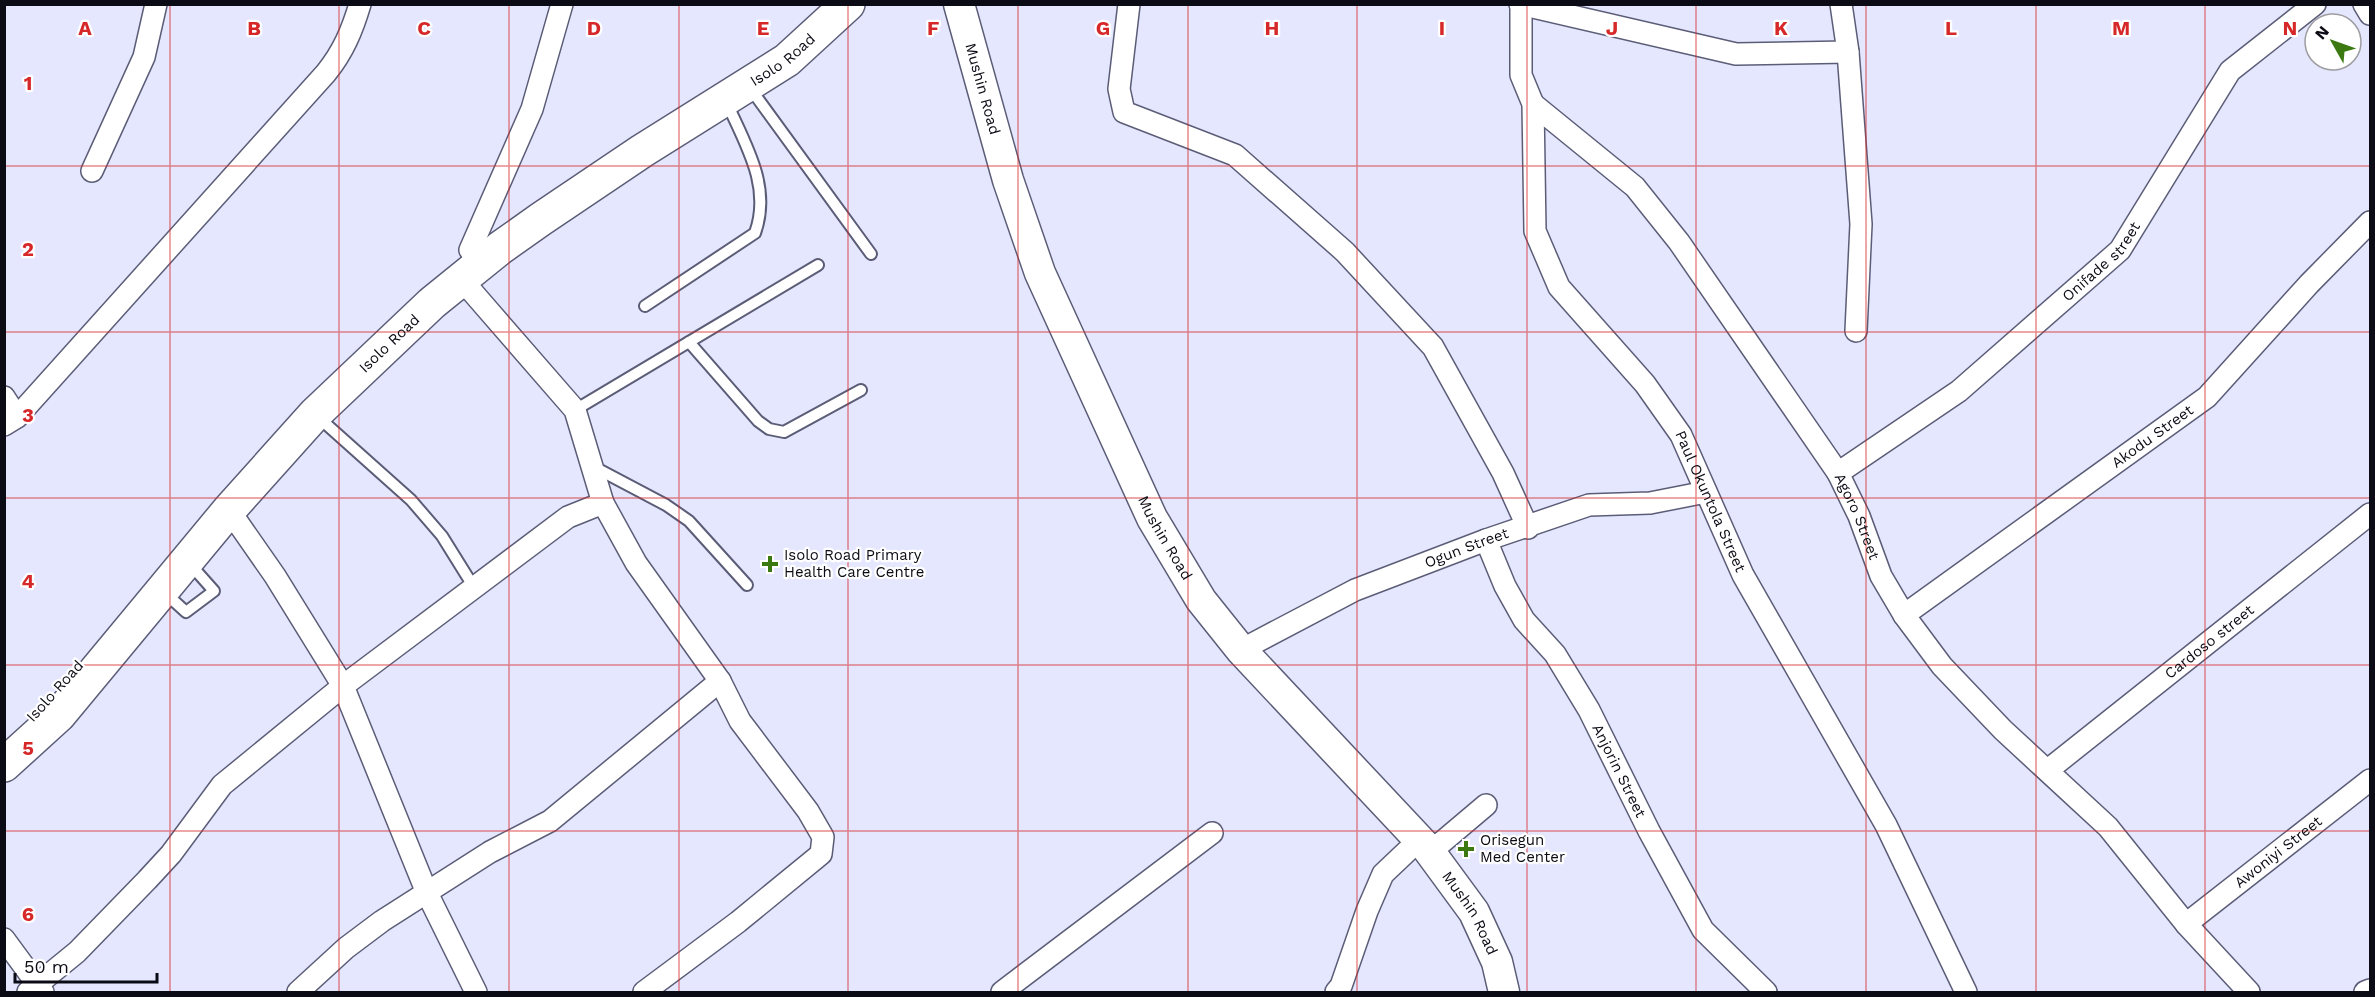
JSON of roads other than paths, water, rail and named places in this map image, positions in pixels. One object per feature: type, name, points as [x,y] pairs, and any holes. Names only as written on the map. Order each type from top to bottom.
[{"type":"main road","name":"Isolo Road","points":[[4,765],[59,715],[259,447],[368,336],[466,265],[608,155],[761,61],[831,4]]},
{"type":"main road","name":"Isolo Road","points":[[4,742],[24,725],[155,586],[188,561],[229,510],[315,414],[466,265],[787,60],[848,4]]},
{"type":"main road","name":"Mushin Road","points":[[959,4],[1008,180],[1040,273],[1152,518],[1201,600],[1241,650],[1424,843],[1474,912],[1497,962],[1504,993]]},
{"type":"street","points":[[92,171],[144,57],[156,4]]},
{"type":"street","points":[[11,421],[326,74],[352,33],[360,4]]},
{"type":"street","points":[[562,4],[532,109],[466,265],[575,410],[603,503],[636,563],[720,681],[740,721],[808,811],[823,837],[821,854],[738,922],[644,993]]},
{"type":"street","points":[[1129,4],[1119,89],[1124,112],[1235,155],[1345,252],[1433,346],[1503,473],[1528,528]]},
{"type":"street","points":[[1841,4],[1848,52],[1862,224],[1856,331]]},
{"type":"street","name":"Onifade street","points":[[1838,473],[1959,391],[2120,250],[2230,71],[2315,4]]},
{"type":"street","points":[[2364,4],[2370,15]]},
{"type":"street","points":[[1521,5],[1736,54],[1848,52]]},
{"type":"street","name":"Paul Okuntola Street","points":[[1521,5],[1521,75],[1533,104],[1535,231],[1559,287],[1645,384],[1681,435],[1743,575],[1887,825],[1966,993]]},
{"type":"street","name":"Agoro Street","points":[[1533,104],[1635,187],[1679,242],[1838,473],[1859,516],[1881,576],[1904,615],[1941,666],[2003,730],[2108,827],[2186,924],[2249,993]]},
{"type":"street","name":"Akodu Street","points":[[1904,615],[2207,397],[2309,284],[2370,222]]},
{"type":"street","points":[[4,397],[11,421]]},
{"type":"street","name":"Ogun Street","points":[[1241,650],[1355,590],[1486,540],[1589,506],[1650,503],[1706,492]]},
{"type":"street","points":[[4,939],[36,990],[77,952],[171,854],[222,785],[343,686],[568,517],[603,503]]},
{"type":"street","points":[[229,510],[275,576],[343,686],[427,893],[476,993]]},
{"type":"street","name":"Cardoso street","points":[[2048,770],[2370,514]]},
{"type":"street","name":"Anjorin Street","points":[[1486,540],[1505,586],[1524,620],[1555,654],[1589,710],[1649,831],[1703,930],[1766,993]]},
{"type":"street","points":[[298,993],[346,948],[490,852],[550,821],[720,681]]},
{"type":"street","name":"Awoniyi Street","points":[[2186,924],[2370,780]]},
{"type":"street","points":[[1341,990],[1367,911],[1383,874],[1424,843],[1441,843],[1486,805]]},
{"type":"street","points":[[1002,993],[1212,833]]},
{"type":"street","points":[[2365,993],[2370,990]]},
{"type":"lane","points":[[737,92],[871,254]]},
{"type":"lane","points":[[645,306],[755,233],[761,216],[763,200],[737,92]]},
{"type":"lane","points":[[575,410],[818,265]]},
{"type":"lane","points":[[689,342],[758,421],[769,429],[784,432],[861,390]]},
{"type":"lane","points":[[315,414],[411,500],[442,536],[475,589]]},
{"type":"lane","points":[[594,467],[666,505],[689,521],[747,585]]},
{"type":"place","name":"Isolo Road Primary Health Care Centre","points":[[770,564]]},
{"type":"place","name":"Orisegun Med Center","points":[[1466,849]]}]
